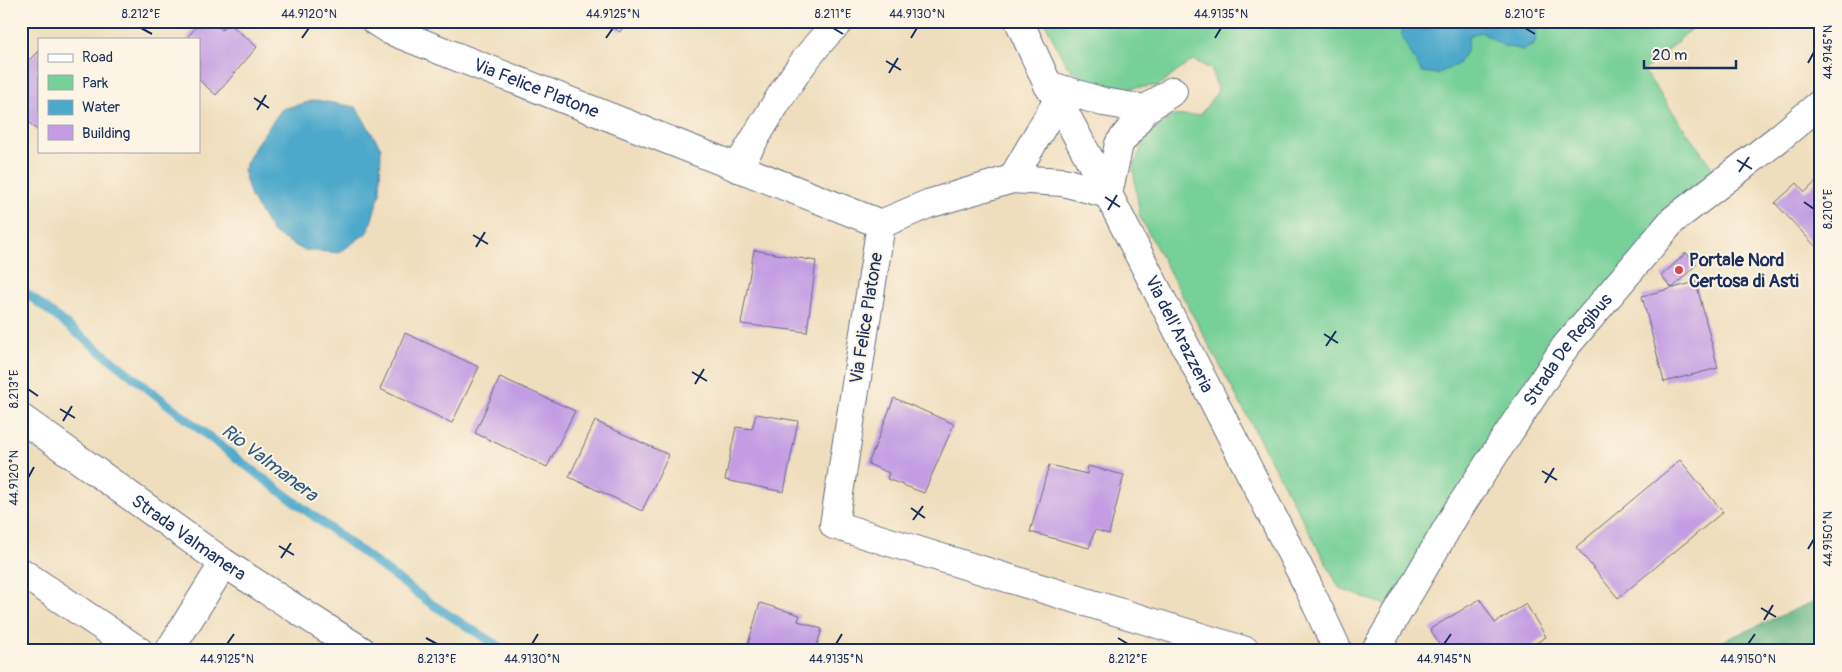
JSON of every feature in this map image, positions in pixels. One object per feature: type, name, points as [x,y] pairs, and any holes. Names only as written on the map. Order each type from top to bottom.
[{"type":"street","points":[[737,168],[792,80],[829,31],[840,21]]},
{"type":"street","name":"Via dell'Arazzeria","points":[[1019,21],[1053,92],[1108,194],[1307,584],[1338,651]]},
{"type":"street","name":"Via Felice Platone","points":[[386,24],[737,168],[881,224],[834,525],[1246,651]]},
{"type":"street","points":[[881,224],[928,204],[1012,179],[1063,182],[1108,194],[1119,144],[1146,109],[1173,91]]},
{"type":"street","points":[[1012,179],[1053,92],[1146,109]]},
{"type":"street","name":"Strada De Regibus","points":[[1375,651],[1456,513],[1566,347],[1673,220],[1778,139],[1821,103]]},
{"type":"street","name":"Strada Valmanera","points":[[21,418],[224,563],[362,651]]},
{"type":"street","points":[[169,651],[224,563]]},
{"type":"street","points":[[21,572],[139,651]]},
{"type":"green space","points":[[1044,21],[1700,21],[1644,71],[1715,172],[1660,225],[1389,606],[1340,589],[1140,217],[1133,168],[1145,139],[1171,116],[1200,115],[1218,91],[1211,69],[1193,60],[1158,86],[1095,91],[1066,65]]},
{"type":"green space","points":[[1821,598],[1821,651],[1700,651]]},
{"type":"water","points":[[1401,21],[1520,21],[1534,28],[1537,33],[1534,45],[1523,50],[1504,46],[1481,32],[1468,36],[1467,50],[1458,64],[1437,74],[1422,72],[1402,38]]},
{"type":"water","points":[[316,100],[356,107],[381,148],[380,194],[368,232],[339,253],[303,250],[273,233],[251,197],[243,170],[257,143],[282,109]]},
{"type":"building","points":[[111,21],[126,21],[120,29]]},
{"type":"building","points":[[201,21],[212,21],[222,30],[228,22],[257,47],[216,95],[200,81],[200,38],[187,38]]},
{"type":"building","points":[[603,21],[626,21],[620,32]]},
{"type":"building","points":[[38,51],[38,131],[21,115],[21,68]]},
{"type":"building","points":[[1821,177],[1821,245],[1817,248],[1775,203],[1797,183],[1805,192]]},
{"type":"building","points":[[754,250],[816,261],[807,332],[741,324]]},
{"type":"building","name":"Portale Nord Certosa di Asti","points":[[1686,253],[1697,264],[1672,288],[1661,276]]},
{"type":"building","points":[[1696,282],[1718,368],[1664,382],[1642,296]]},
{"type":"building","points":[[405,333],[479,367],[452,423],[380,389]]},
{"type":"building","points":[[500,377],[575,411],[547,467],[475,433]]},
{"type":"building","points":[[894,398],[954,424],[924,493],[887,479],[889,473],[868,464]]},
{"type":"building","points":[[756,414],[798,421],[784,492],[725,480],[736,427],[752,429]]},
{"type":"building","points":[[595,421],[669,455],[642,511],[569,477]]},
{"type":"building","points":[[1680,460],[1723,512],[1618,598],[1576,547]]},
{"type":"building","points":[[1049,465],[1087,474],[1088,466],[1124,475],[1109,534],[1095,530],[1089,548],[1030,532]]},
{"type":"building","points":[[1480,599],[1495,623],[1526,604],[1546,637],[1523,651],[1443,651],[1430,629]]},
{"type":"building","points":[[760,603],[800,615],[798,621],[822,629],[815,651],[746,651]]},
{"type":"waterway","name":"Rio Valmanera","points":[[21,289],[244,464],[430,603],[506,651]]},
{"type":"place","name":"Portale Nord Certosa di Asti","points":[[1679,270]]}]
